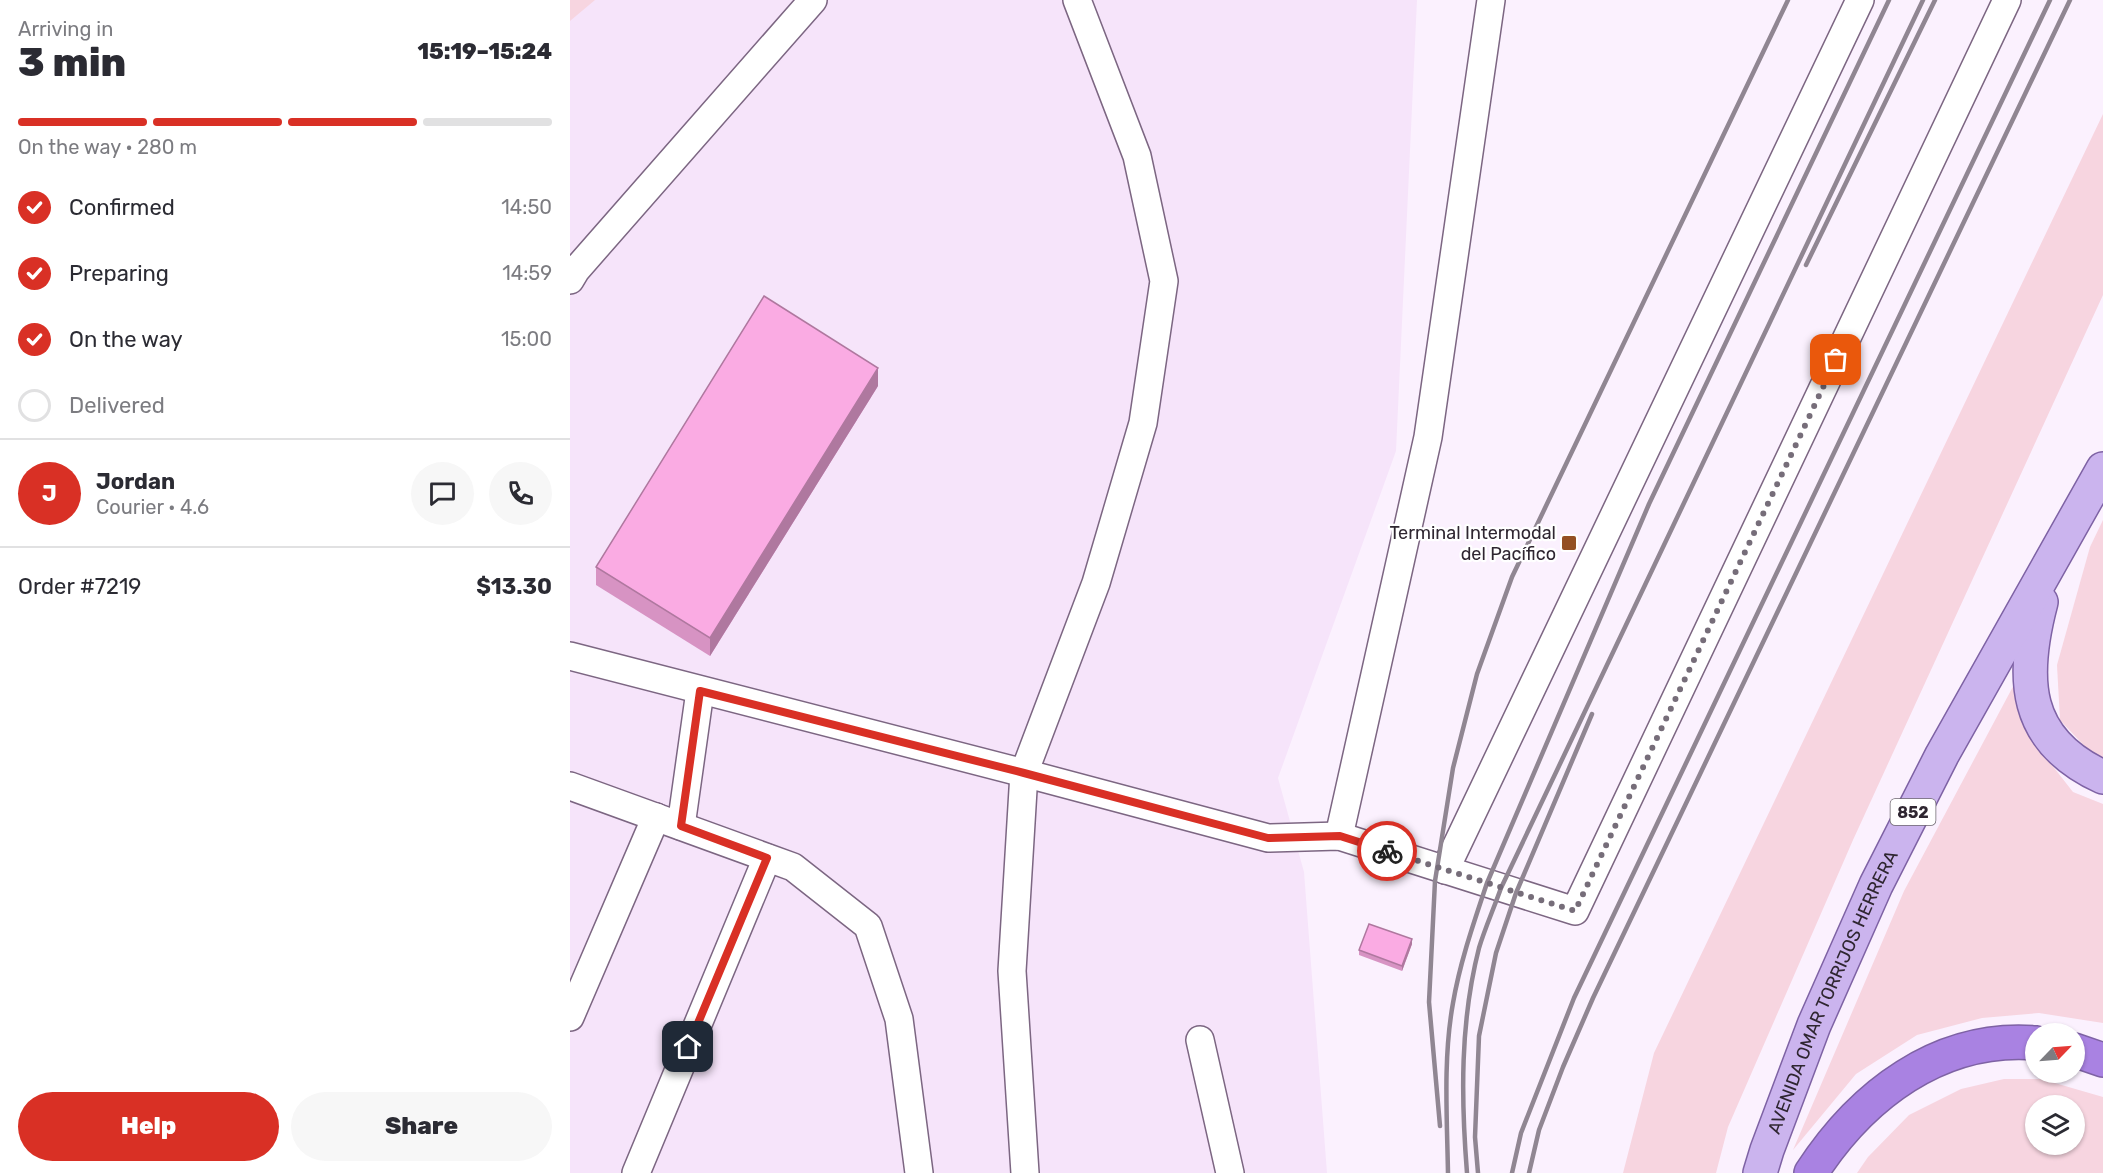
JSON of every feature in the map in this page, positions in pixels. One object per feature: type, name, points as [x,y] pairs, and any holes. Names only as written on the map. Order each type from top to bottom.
[{"type":"highway","points":[[1811,1173],[1844,1127],[1869,1102],[1895,1082],[1926,1064],[1961,1052],[1999,1044],[2025,1043]]},
{"type":"highway","points":[[2085,1054],[2103,1060]]},
{"type":"main road","name":"AVENIDA OMAR TORRIJOS HERRERA","points":[[1761,1173],[1767,1150],[1814,1025],[1876,885],[1942,755],[2103,469]]},
{"type":"main road","points":[[2051,562],[2032,640],[2029,675],[2033,699],[2043,726],[2061,750],[2075,762],[2103,777]]},
{"type":"lane","points":[[570,280],[584,261],[813,0]]},
{"type":"lane","points":[[1025,1173],[1012,971],[1024,773],[1096,583],[1143,423],[1164,281],[1137,156],[1077,0]]},
{"type":"lane","points":[[1340,836],[1428,437],[1491,0]]},
{"type":"lane","points":[[1445,870],[1860,0]]},
{"type":"lane","points":[[570,656],[1268,838],[1340,836],[1575,911],[2007,0]]},
{"type":"lane","points":[[570,1017],[668,822],[700,691]]},
{"type":"lane","points":[[570,786],[793,867],[868,926],[899,1019],[919,1173]]},
{"type":"lane","points":[[636,1173],[767,858]]},
{"type":"lane","points":[[1200,1040],[1230,1173]]},
{"type":"shaded area","points":[[570,0],[1417,0],[1396,451],[1278,778],[1304,872],[1327,1173],[570,1173]]},
{"type":"shaded area","points":[[570,0],[595,0],[570,21]]},
{"type":"shaded area","points":[[2103,114],[2103,295],[1853,840],[1728,1127],[1716,1173],[1623,1173],[1654,1053]]},
{"type":"shaded area","points":[[2103,520],[2103,758],[2091,753],[2060,720],[2057,665],[2090,547]]},
{"type":"shaded area","points":[[2017,679],[2030,737],[2073,792],[2103,804],[2103,1023],[2039,1013],[1982,1018],[1917,1035],[1856,1074],[1793,1150],[1904,891]]},
{"type":"shaded area","points":[[2004,1079],[2025,1079],[2025,1083],[2055,1083],[2103,1097],[2103,1173],[1857,1173],[1868,1157],[1909,1115],[1961,1089]]},
{"type":"building","points":[[764,296],[878,368],[710,638],[596,567]]},
{"type":"building","points":[[1369,924],[1412,939],[1402,966],[1359,950]]},
{"type":"railway","points":[[1440,1126],[1429,1002],[1435,881],[1453,768],[1477,674],[1512,577],[1788,0]]},
{"type":"railway","points":[[1448,1173],[1446,1088],[1450,1024],[1463,957],[1487,883],[1649,504],[1889,0]]},
{"type":"railway","points":[[1467,1173],[1463,1088],[1468,1004],[1479,948],[1501,888],[1923,0]]},
{"type":"railway","points":[[1806,265],[1935,0]]},
{"type":"railway","points":[[1512,1173],[1521,1133],[1574,998],[2050,0]]},
{"type":"railway","points":[[1529,1173],[1539,1130],[1593,998],[2070,0]]},
{"type":"railway","points":[[1478,1173],[1475,1137],[1479,1036],[1496,953],[1516,893],[1592,714]]},
{"type":"way so far","points":[[1387,851],[1575,911],[1836,360]]},
{"type":"place","name":"Terminal Intermodal del Pacífico","points":[[1569,543]]},
{"type":"route","points":[[688,1047],[767,858],[681,826],[700,691],[882,736],[1268,838],[1340,836],[1387,851]]}]
